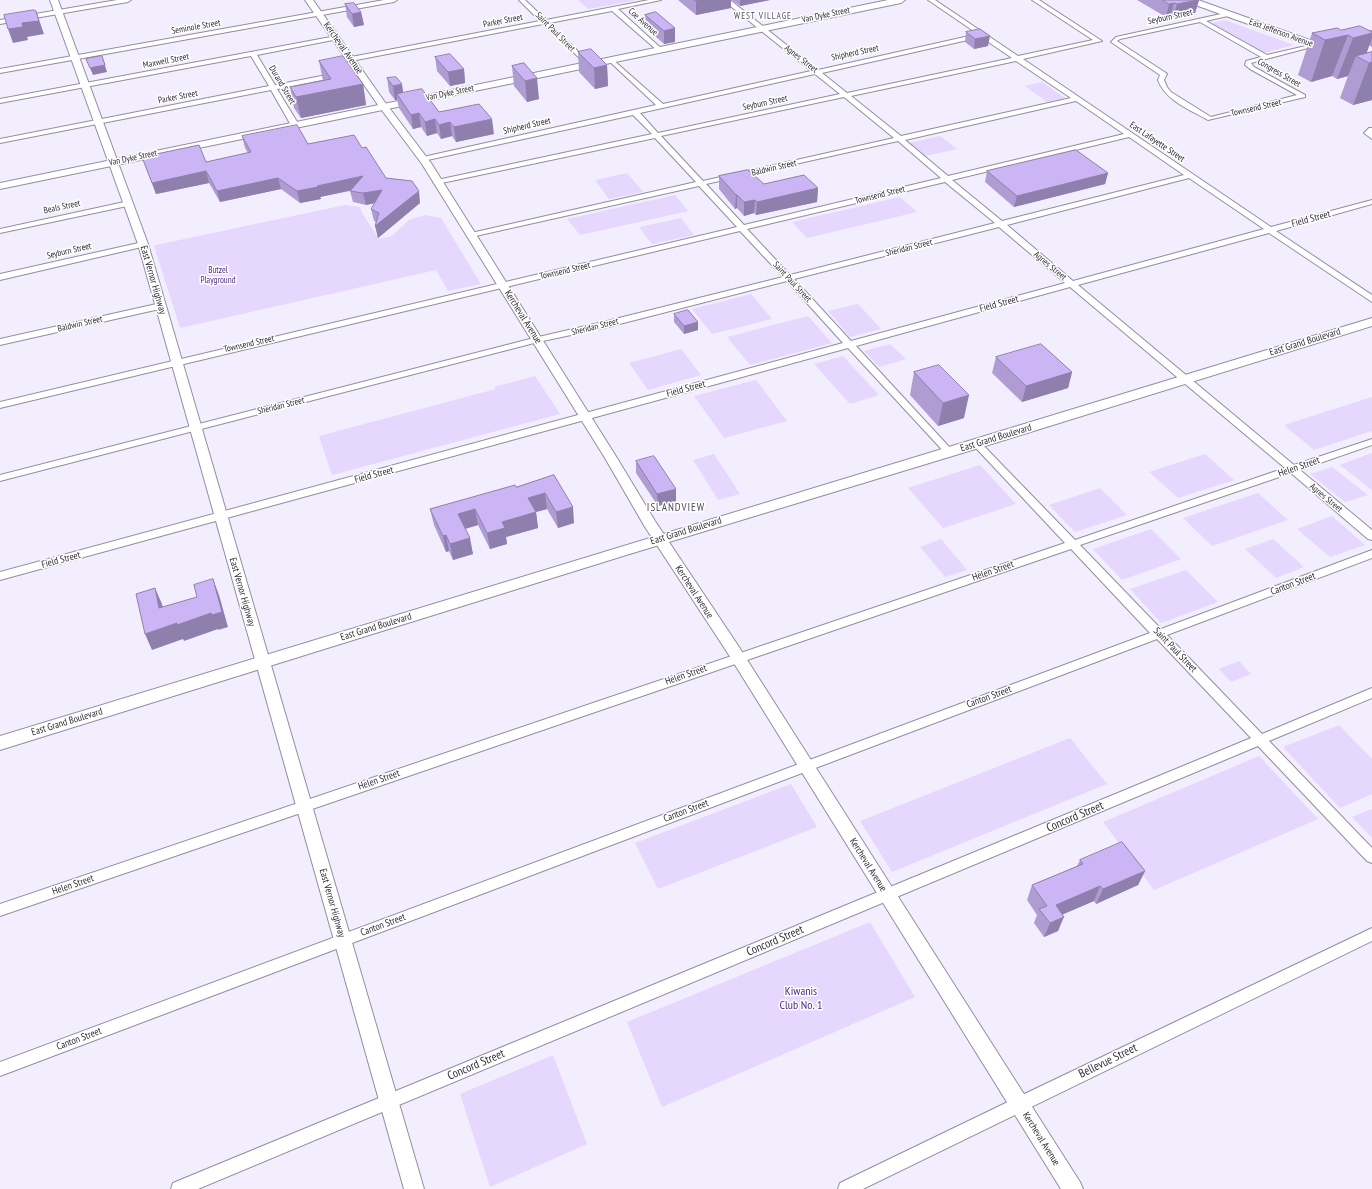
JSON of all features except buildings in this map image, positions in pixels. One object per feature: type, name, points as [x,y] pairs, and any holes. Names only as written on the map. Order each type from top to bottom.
[{"type":"main road","name":"Van Dyke Street","points":[[0,186],[901,0]]},
{"type":"main road","name":"East Jefferson Avenue","points":[[1190,0],[1336,53]]},
{"type":"main road","name":"East Grand Boulevard","points":[[0,743],[1372,322]]},
{"type":"street","name":"East Vernor Highway","points":[[54,0],[143,244],[414,1189]]},
{"type":"street","points":[[0,22],[128,0]]},
{"type":"street","name":"Kercheval Avenue","points":[[308,0],[351,59],[352,72],[383,106],[423,159],[661,539],[806,765],[1073,1189]]},
{"type":"street","name":"Seminole Street","points":[[0,71],[394,0]]},
{"type":"street","name":"Saint Paul Street","points":[[522,0],[588,64]]},
{"type":"street","name":"Parker Street","points":[[351,59],[658,0]]},
{"type":"street","name":"Agnes Street","points":[[726,0],[846,95],[1372,536]]},
{"type":"street","name":"East Lafayette Street","points":[[931,0],[1372,299]]},
{"type":"street","name":"Seyburn Street","points":[[437,182],[1018,59],[1096,42],[1099,40],[1035,0]]},
{"type":"street","name":"Coe Avenue","points":[[614,9],[660,50]]},
{"type":"street","name":"Seyburn Street","points":[[1210,119],[1169,93],[1164,88],[1161,80],[1164,74],[1116,45],[1114,41],[1118,38],[1230,14]]},
{"type":"street","points":[[1202,21],[1266,57],[1329,41]]},
{"type":"street","name":"Shipherd Street","points":[[423,159],[983,35]]},
{"type":"street","name":"Maxwell Street","points":[[0,101],[336,38]]},
{"type":"street","name":"Durand Street","points":[[253,54],[295,125]]},
{"type":"street","name":"Congress Street","points":[[1266,57],[1250,60],[1248,63],[1252,68],[1303,96]]},
{"type":"street","points":[[611,60],[660,106]]},
{"type":"street","name":"Parker Street","points":[[0,141],[352,72]]},
{"type":"street","name":"Townsend Street","points":[[1210,119],[1303,96]]},
{"type":"street","name":"Baldwin Street","points":[[471,235],[1077,99]]},
{"type":"street","name":"Saint Paul Street","points":[[635,112],[949,452]]},
{"type":"street","name":"Townsend Street","points":[[0,404],[742,228],[1129,134]]},
{"type":"street","name":"Sheridan Street","points":[[0,478],[537,340],[1190,176]]},
{"type":"street","name":"Field Street","points":[[0,576],[1372,202]]},
{"type":"street","name":"Beals Street","points":[[0,231],[129,203]]},
{"type":"street","name":"Seyburn Street","points":[[0,277],[143,244]]},
{"type":"street","name":"Baldwin Street","points":[[0,342],[161,306]]},
{"type":"street","name":"Helen Street","points":[[0,910],[1372,442]]},
{"type":"street","name":"Saint Paul Street","points":[[977,444],[1372,857]]},
{"type":"street","name":"Canton Street","points":[[0,1068],[1372,554]]},
{"type":"street","name":"Concord Street","points":[[179,1189],[1372,693]]},
{"type":"street","name":"Bellevue Street","points":[[846,1189],[1372,934]]},
{"type":"green space","points":[[578,0],[633,0],[633,1],[588,9]]},
{"type":"green space","points":[[1225,20],[1294,45],[1263,53],[1210,23]]},
{"type":"green space","points":[[1042,82],[1065,98],[1047,102],[1025,86]]},
{"type":"green space","points":[[940,136],[957,149],[925,156],[909,143]]},
{"type":"green space","points":[[627,173],[643,192],[609,199],[595,180]]},
{"type":"green space","points":[[675,195],[688,211],[580,235],[567,219]]},
{"type":"green space","points":[[900,197],[917,212],[807,238],[792,222]]},
{"type":"green space","name":"Butzel Playground","points":[[345,205],[360,207],[362,213],[379,239],[392,236],[409,220],[425,215],[441,218],[481,284],[448,291],[436,270],[180,328],[154,246]]},
{"type":"green space","points":[[681,218],[694,235],[652,244],[639,227]]},
{"type":"green space","points":[[751,294],[772,319],[712,334],[692,309]]},
{"type":"green space","points":[[858,304],[881,329],[850,337],[828,311]]},
{"type":"green space","points":[[808,316],[832,343],[750,365],[727,337]]},
{"type":"green space","points":[[890,344],[906,359],[879,367],[864,351]]},
{"type":"green space","points":[[681,349],[701,375],[648,390],[629,363]]},
{"type":"green space","points":[[843,356],[879,395],[850,404],[814,364]]},
{"type":"green space","points":[[535,376],[560,414],[332,475],[319,436],[496,389],[494,387]]},
{"type":"green space","points":[[756,380],[787,421],[724,438],[694,396]]},
{"type":"green space","points":[[1372,397],[1372,431],[1314,450],[1284,425]]},
{"type":"green space","points":[[1372,453],[1372,490],[1340,465]]},
{"type":"green space","points":[[714,454],[740,494],[718,500],[693,460]]},
{"type":"green space","points":[[1205,454],[1234,480],[1178,498],[1149,472]]},
{"type":"green space","points":[[980,465],[1016,504],[943,528],[908,488]]},
{"type":"green space","points":[[1332,467],[1368,495],[1345,502],[1310,474]]},
{"type":"green space","points":[[1100,488],[1127,515],[1075,532],[1049,505]]},
{"type":"green space","points":[[1258,493],[1288,520],[1212,546],[1183,518]]},
{"type":"green space","points":[[1332,516],[1365,545],[1330,557],[1297,529]]},
{"type":"green space","points":[[1151,529],[1181,559],[1122,580],[1093,549]]},
{"type":"green space","points":[[941,539],[967,570],[945,577],[920,547]]},
{"type":"green space","points":[[1273,539],[1304,567],[1276,578],[1245,549]]},
{"type":"green space","points":[[1186,570],[1218,602],[1161,623],[1130,589]]},
{"type":"green space","points":[[1239,661],[1251,674],[1231,682],[1219,669]]},
{"type":"green space","points":[[1339,725],[1372,759],[1372,794],[1340,808],[1283,747]]},
{"type":"green space","points":[[1070,738],[1107,784],[892,872],[860,821]]},
{"type":"green space","points":[[1259,756],[1318,819],[1154,890],[1103,822]]},
{"type":"green space","points":[[791,784],[817,827],[658,889],[635,843]]},
{"type":"green space","points":[[1372,809],[1372,838],[1352,817]]},
{"type":"green space","name":"Kiwanis Club No. 1","points":[[870,922],[915,997],[662,1107],[627,1022]]},
{"type":"green space","points":[[553,1055],[587,1144],[490,1187],[460,1094]]},
{"type":"district","name":"WEST VILLAGE","points":[[763,16]]},
{"type":"district","name":"ISLANDVIEW","points":[[676,508]]}]
